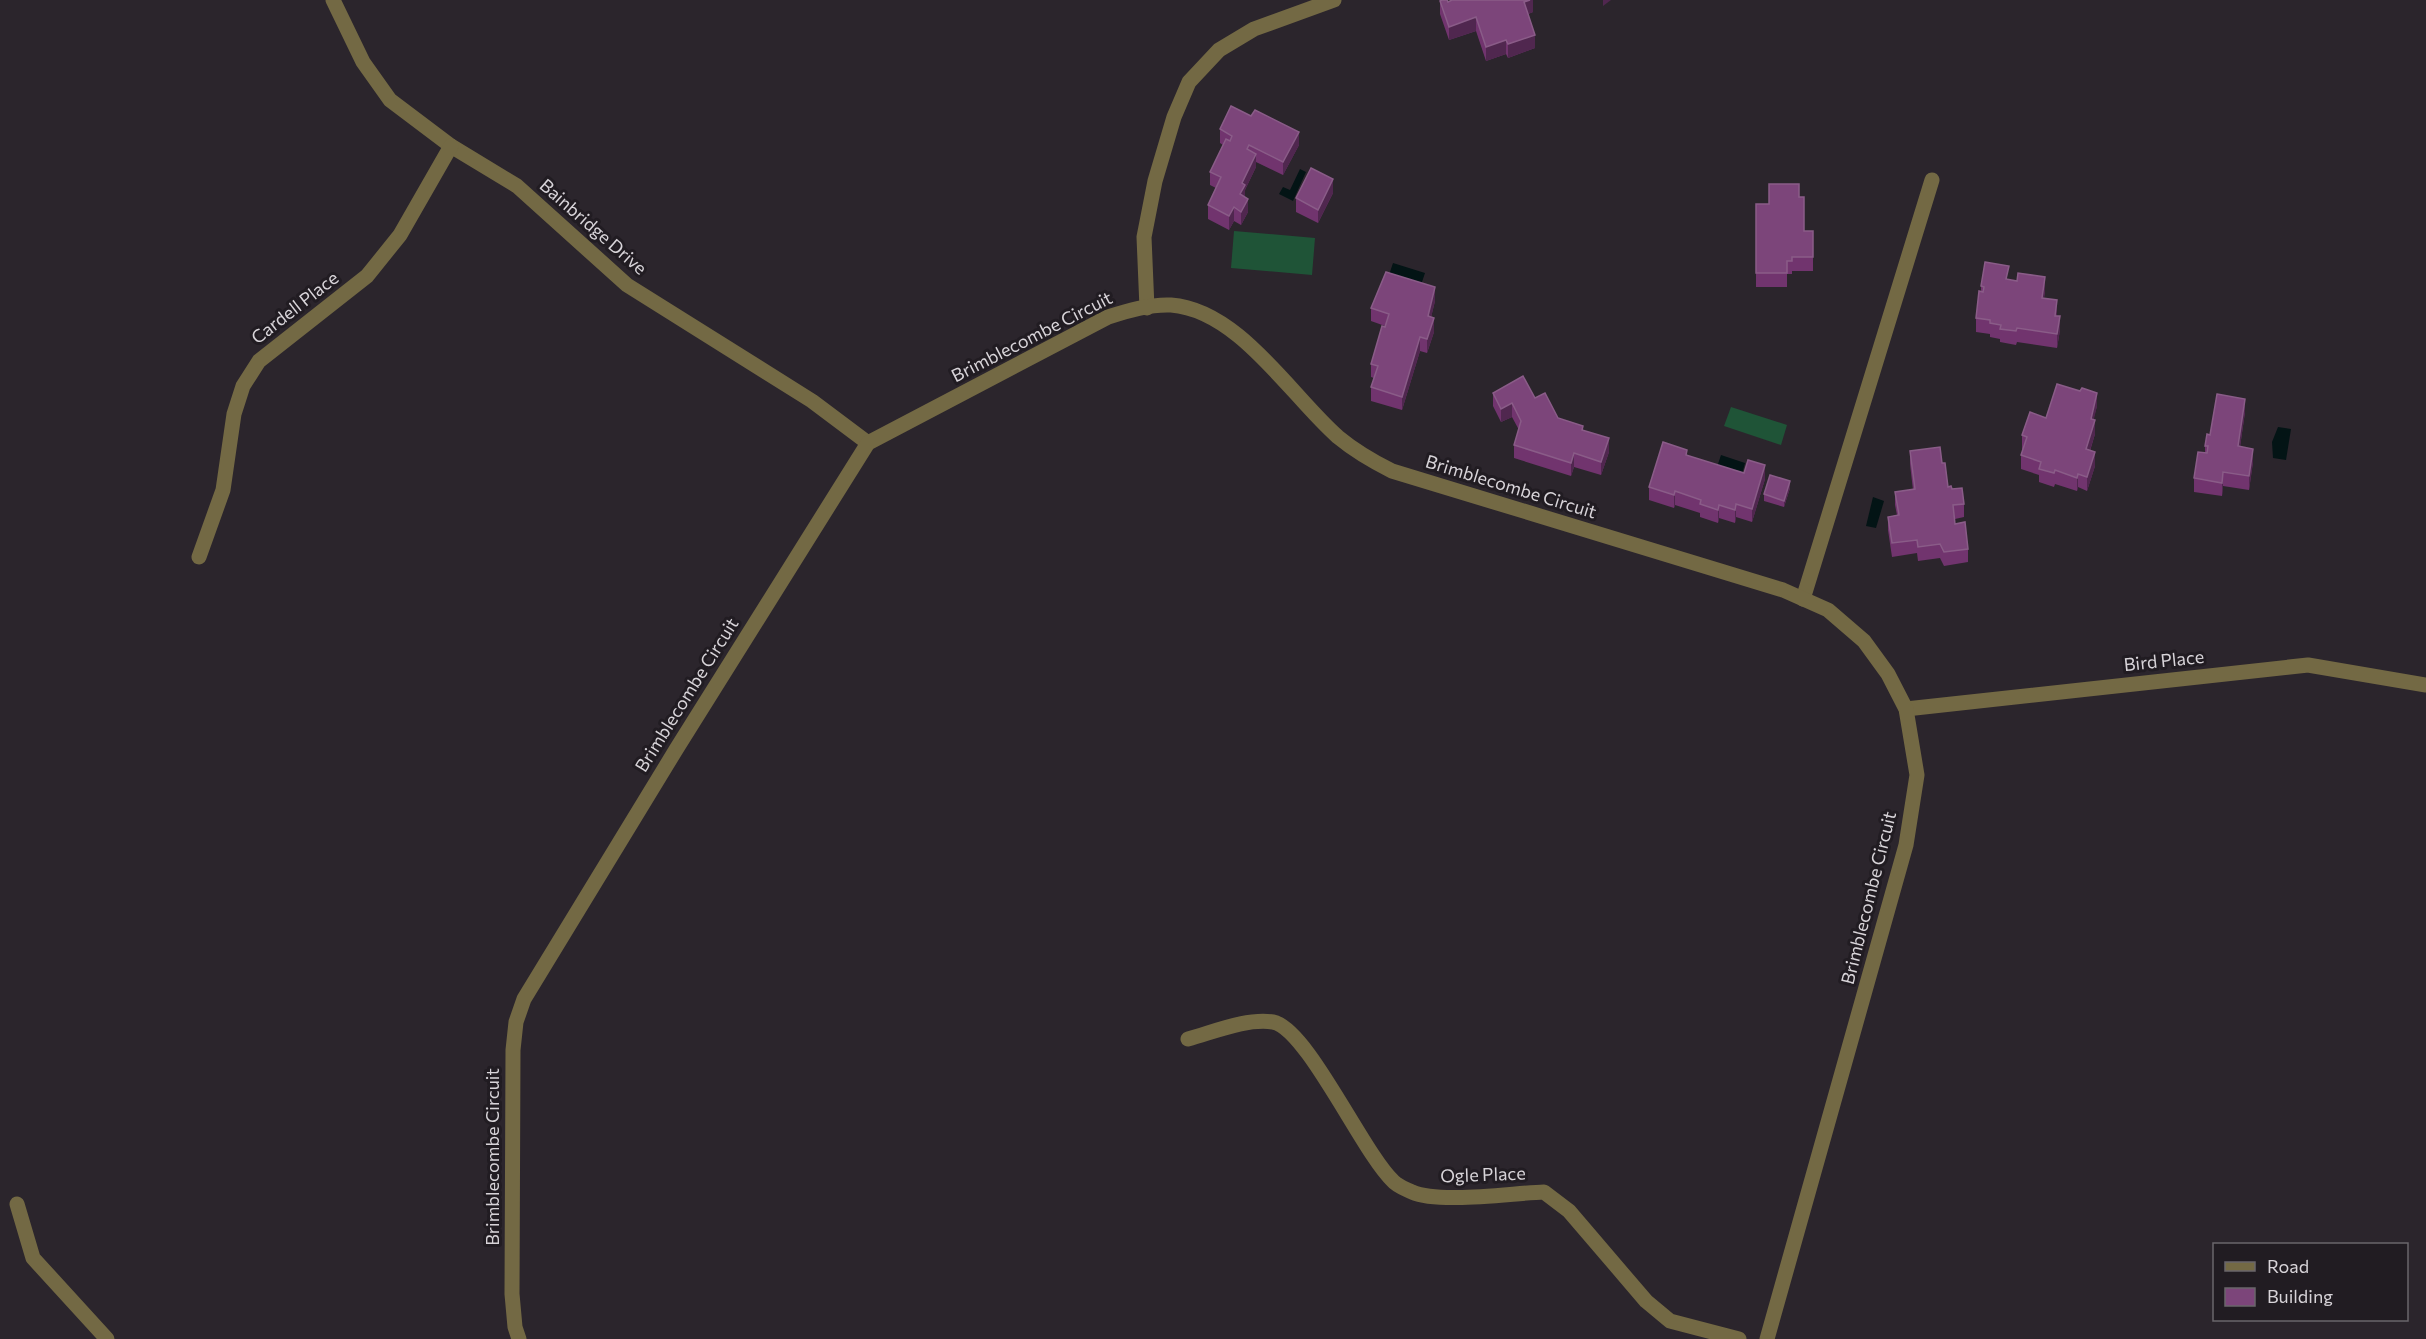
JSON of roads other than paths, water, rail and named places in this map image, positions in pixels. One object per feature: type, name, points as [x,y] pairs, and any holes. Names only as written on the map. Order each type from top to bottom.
[{"type":"street","name":"Bainbridge Drive","points":[[333,0],[363,62],[390,100],[451,146],[517,186],[627,285],[812,401],[868,443]]},
{"type":"street","points":[[1147,308],[1144,237],[1155,182],[1174,117],[1189,82],[1220,50],[1254,29],[1334,0]]},
{"type":"street","name":"Cardell Place","points":[[199,557],[223,490],[234,414],[243,386],[259,361],[367,276],[400,235],[451,146]]},
{"type":"street","points":[[1803,598],[1932,180]]},
{"type":"street","name":"Brimblecombe Circuit","points":[[519,1339],[515,1327],[512,1294],[513,1050],[516,1022],[524,999],[677,748],[868,443],[1108,317],[1130,310],[1171,305],[1200,313],[1224,326],[1252,347],[1336,435],[1362,456],[1392,471],[1803,598],[1828,610],[1864,641],[1888,674],[1906,709],[1917,775],[1906,844],[1767,1339]]},
{"type":"street","name":"Bird Place","points":[[1906,709],[2308,665],[2426,686]]},
{"type":"street","name":"Ogle Place","points":[[1188,1039],[1248,1023],[1275,1022],[1291,1032],[1309,1056],[1379,1164],[1394,1183],[1415,1193],[1437,1198],[1544,1192],[1569,1211],[1646,1301],[1670,1321],[1739,1339]]},
{"type":"street","points":[[17,1204],[33,1257],[107,1339]]}]
